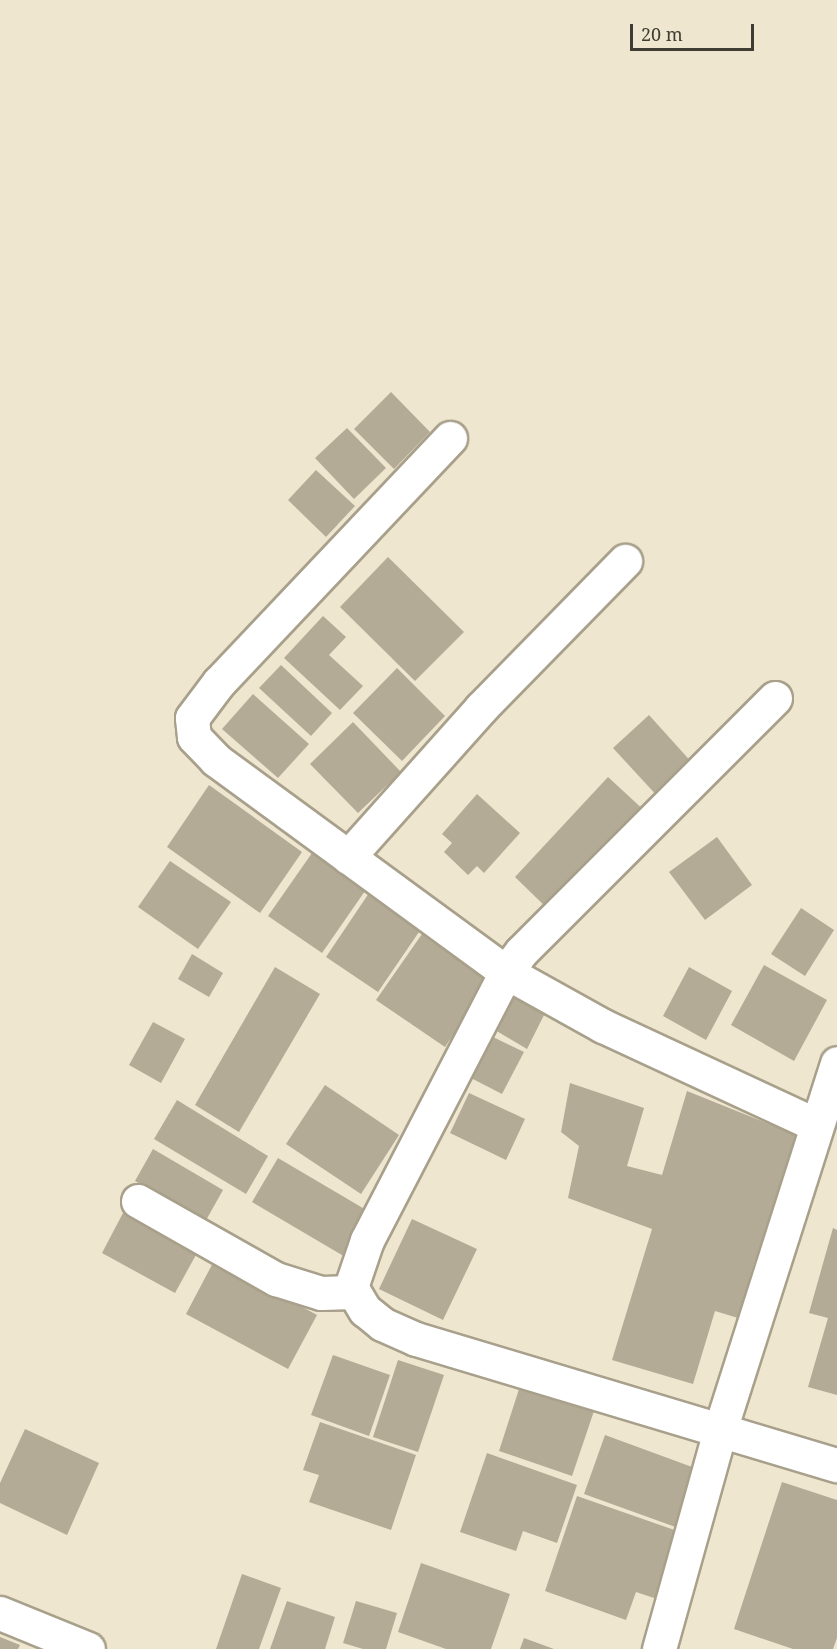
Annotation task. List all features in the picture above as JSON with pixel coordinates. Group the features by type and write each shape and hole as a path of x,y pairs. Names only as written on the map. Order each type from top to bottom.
{"street":[{"path":"450,438 219,682 192,718 191,730 201,748 506,972 603,1026 816,1125"},
{"path":"348,857 481,708 625,561"},
{"path":"775,698 506,972 367,1240 352,1277 352,1292 382,1324 416,1339 837,1466"},
{"path":"658,1649 720,1430 837,1063"},
{"path":"138,1200 276,1279 321,1293 352,1292"},
{"path":"0,1613 88,1649"}],"building":[{"path":"391,392 430,432 394,469 354,429"},
{"path":"347,428 386,468 354,499 315,458"},
{"path":"316,470 355,506 326,537 288,500"},
{"path":"388,557 464,632 415,681 340,607"},
{"path":"323,616 346,637 329,655 363,686 340,710 284,658"},
{"path":"281,665 332,713 311,736 259,688"},
{"path":"397,668 445,716 402,761 353,713"},
{"path":"253,694 309,744 278,778 222,729"},
{"path":"649,715 695,766 660,799 613,748"},
{"path":"353,722 401,772 358,813 310,764"},
{"path":"608,777 647,813 551,912 515,877"},
{"path":"209,785 302,852 260,913 167,847"},
{"path":"477,794 520,833 484,873 477,866 468,875 444,852 452,843 442,834"},
{"path":"717,837 752,885 705,920 669,872"},
{"path":"312,853 365,891 322,953 268,916"},
{"path":"170,861 231,902 198,949 138,907"},
{"path":"369,893 421,929 378,992 326,957"},
{"path":"801,908 834,930 805,976 771,954"},
{"path":"422,934 490,980 445,1047 376,1000"},
{"path":"192,954 223,973 209,997 178,979"},
{"path":"764,965 827,1000 794,1061 731,1025"},
{"path":"275,967 320,994 239,1132 195,1105"},
{"path":"689,967 732,991 706,1040 663,1016"},
{"path":"513,994 545,1013 527,1049 495,1030"},
{"path":"153,1022 185,1039 161,1083 129,1065"},
{"path":"491,1036 524,1052 502,1094 469,1077"},
{"path":"570,1083 644,1108 627,1166 662,1175 687,1091 801,1137 770,1267 755,1260 738,1318 715,1311 693,1384 612,1360 652,1229 568,1198 579,1146 561,1132"},
{"path":"325,1085 399,1135 361,1194 286,1144"},
{"path":"469,1093 525,1119 506,1160 450,1133"},
{"path":"177,1100 268,1156 246,1194 154,1139"},
{"path":"153,1149 223,1190 205,1222 135,1181"},
{"path":"278,1158 373,1214 347,1258 252,1202"},
{"path":"123,1213 197,1253 175,1293 102,1253"},
{"path":"412,1219 477,1249 443,1320 379,1289"},
{"path":"833,1228 837,1230 837,1395 808,1387 828,1318 809,1313"},
{"path":"215,1259 317,1315 288,1369 186,1314"},
{"path":"333,1355 390,1375 369,1436 311,1415"},
{"path":"398,1360 444,1375 418,1452 373,1437"},
{"path":"521,1383 595,1408 572,1476 499,1451"},
{"path":"320,1422 416,1455 391,1530 309,1502 319,1475 303,1470"},
{"path":"25,1429 99,1463 67,1535 0,1503 0,1483"},
{"path":"605,1435 703,1471 681,1529 584,1494"},
{"path":"487,1453 577,1485 557,1543 523,1531 516,1551 460,1532"},
{"path":"782,1482 837,1500 837,1638 833,1649 793,1649 734,1629"},
{"path":"577,1496 683,1533 660,1600 636,1592 626,1620 545,1591"},
{"path":"421,1563 510,1594 491,1649 446,1649 398,1632"},
{"path":"242,1574 281,1588 259,1649 216,1649"},
{"path":"287,1601 335,1617 325,1649 270,1649"},
{"path":"356,1601 397,1613 386,1649 363,1649 343,1643"},
{"path":"0,1637 20,1645 18,1649 0,1649"},
{"path":"524,1638 554,1649 520,1649"}]}
